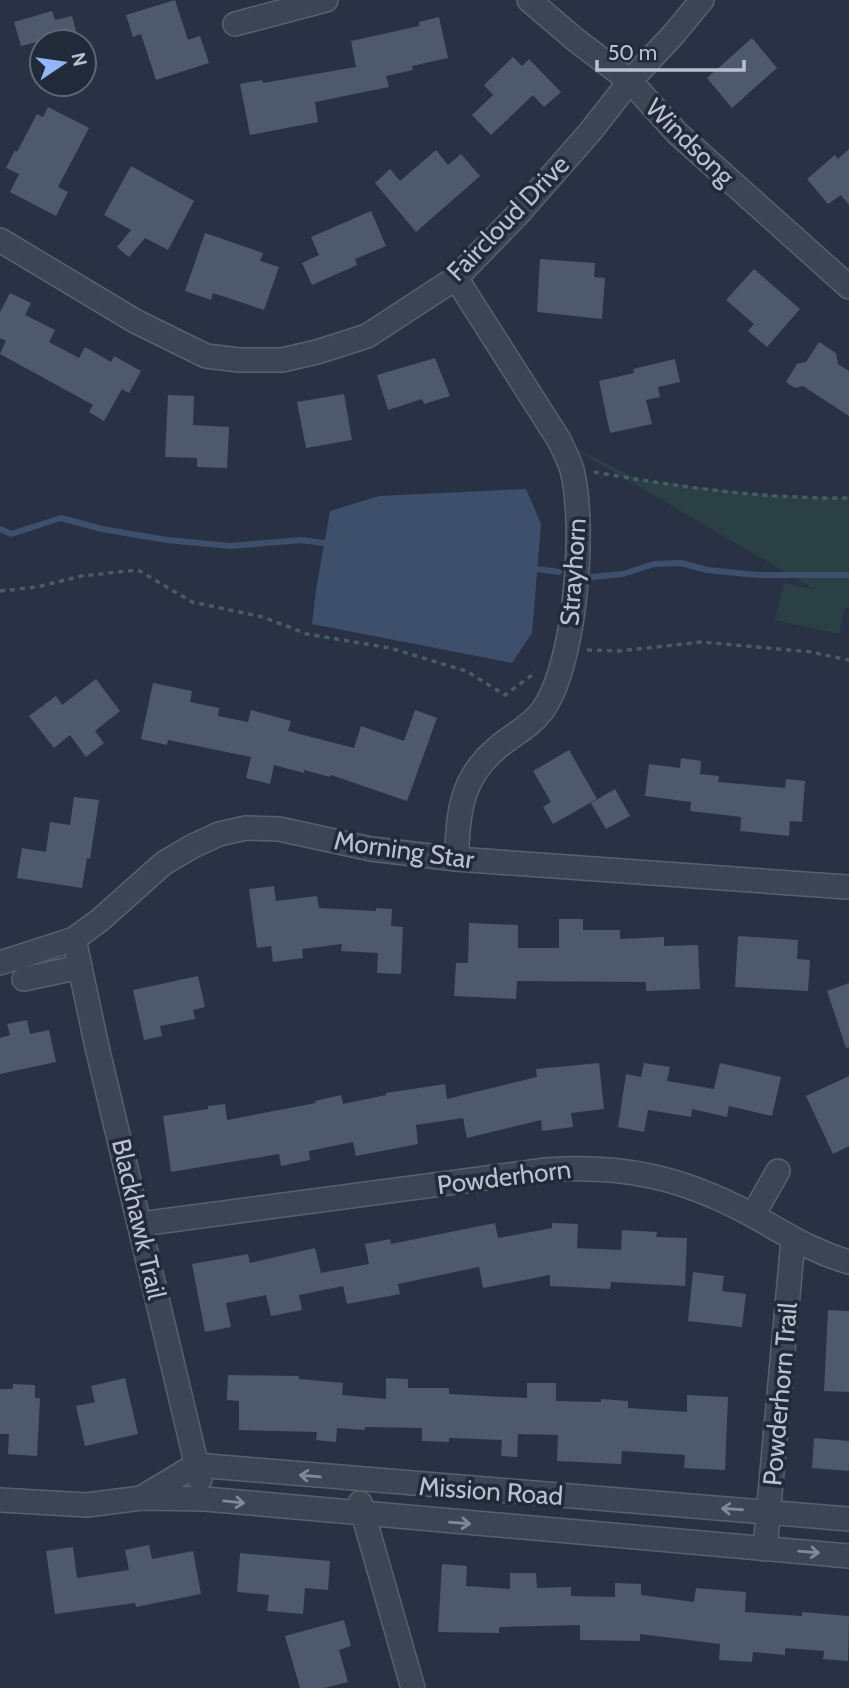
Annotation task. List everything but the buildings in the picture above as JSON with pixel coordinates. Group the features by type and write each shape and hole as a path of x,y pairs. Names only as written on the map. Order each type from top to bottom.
{"street":[{"path":"235,24 326,0"},
{"name":"Windsong","path":"529,0 629,81 677,133 849,287"},
{"name":"Faircloud Drive","path":"0,240 135,321 206,356 239,360 282,360 367,336 456,278 518,214 590,132 629,81 702,0"},
{"name":"Strayhorn","path":"456,278 559,440 571,468 578,510 574,606 568,649 559,680 543,710 531,724 485,759 467,786 460,809 456,859"},
{"name":"Morning Star","path":"0,963 74,939 100,920 164,863 193,846 246,828 279,829 371,849 456,859 847,887"},
{"name":"Blackhawk Trail","path":"74,939 97,1047 205,1499"},
{"path":"24,979 80,967"},
{"name":"Powderhorn","path":"141,1224 545,1170 600,1168 654,1175 704,1191 823,1255 849,1262"},
{"path":"753,1215 778,1171"},
{"name":"Powderhorn Trail","path":"765,1549 793,1240"},
{"name":"Mission Road","path":"141,1498 196,1465 849,1519"},
{"path":"357,1480 362,1514 413,1688"},
{"name":"Mission Road","path":"0,1500 87,1505 141,1498 205,1499 849,1556"}],"path":[{"path":"571,468 695,489 849,498"},
{"path":"0,591 37,587 81,576 138,570 192,602 263,617 307,634 390,648 466,671 505,695 538,671"},
{"path":"568,649 619,651 702,642 811,652 849,660"}],"green space":[{"path":"559,440 639,480 777,496 849,498 849,609 845,607 839,634 775,620 784,583 816,590"}],"water":[{"path":"526,489 541,524 532,633 512,663 312,624 330,511 379,496"}],"waterway":[{"path":"0,529 11,534 61,518 102,529 167,540 230,546 301,540 331,544"},
{"path":"592,577 623,574 654,564 681,563 707,570 757,575 849,575"},
{"path":"529,568 559,572"}]}
